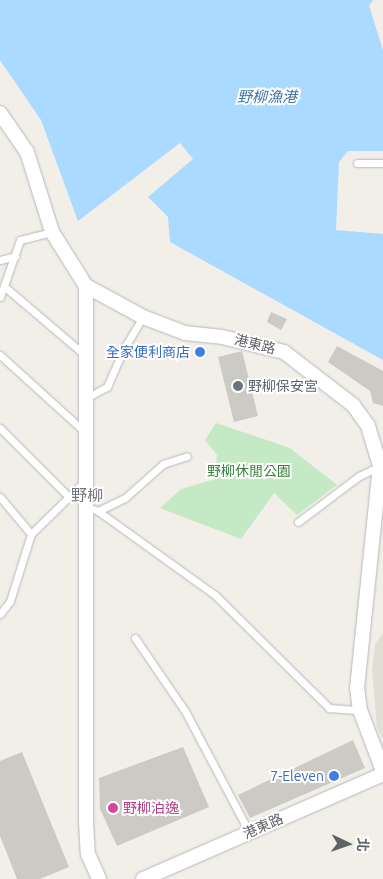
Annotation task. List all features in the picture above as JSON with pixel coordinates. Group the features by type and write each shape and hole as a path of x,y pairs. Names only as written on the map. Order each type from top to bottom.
{"street":[{"name":"港東路","path":"0,113 27,152 52,232 86,286 143,318 185,333 222,337 284,352 353,405 368,426 380,466 380,522 357,687 360,710 383,772 143,879"},
{"path":"86,286 84,481 91,509 86,821 88,854 99,879"}],"lane":[{"path":"357,163 383,163"},
{"path":"0,297 5,288 20,240 52,232"},
{"path":"0,260 16,256"},
{"path":"5,288 85,355"},
{"path":"85,398 107,387 122,350 143,318"},
{"path":"0,355 85,432"},
{"path":"0,428 68,496"},
{"path":"91,509 125,498 163,464 187,456"},
{"path":"298,522 358,476 380,466"},
{"path":"0,614 10,600 31,534 84,481"},
{"path":"0,497 31,534"},
{"path":"91,509 215,595 329,708 360,710"},
{"path":"135,638 184,711 249,832"}],"shaded area":[{"path":"383,633 383,738 377,728 372,670 375,644"}],"green space":[{"name":"野柳休閒公園","path":"216,423 290,448 337,485 297,515 274,493 241,539 160,508 181,489 215,479 217,455 205,440"}],"water":[{"name":"野柳漁港","path":"0,0 373,0 369,6 383,50 383,151 348,151 339,162 336,230 383,234 383,360 170,242 168,217 148,197 193,159 180,143 78,221 41,120 0,60"}],"building":[{"path":"271,312 287,319 281,330 267,322"},
{"path":"337,346 383,371 383,406 373,403 370,391 328,362"},
{"name":"野柳保安宮","path":"242,351 258,416 234,422 218,357"},
{"path":"353,740 365,768 250,818 238,795"},
{"path":"183,747 209,807 117,846 100,809 99,778"},
{"path":"22,752 69,867 40,879 17,879 0,836 0,761"}],"place":[{"name":"全家便利商店","path":"200,352"},
{"name":"野柳保安宮","path":"238,386"},
{"name":"7-Eleven","path":"334,776"},
{"name":"野柳泊逸","path":"113,808"}],"district":[{"name":"野柳","path":"87,495"}]}
